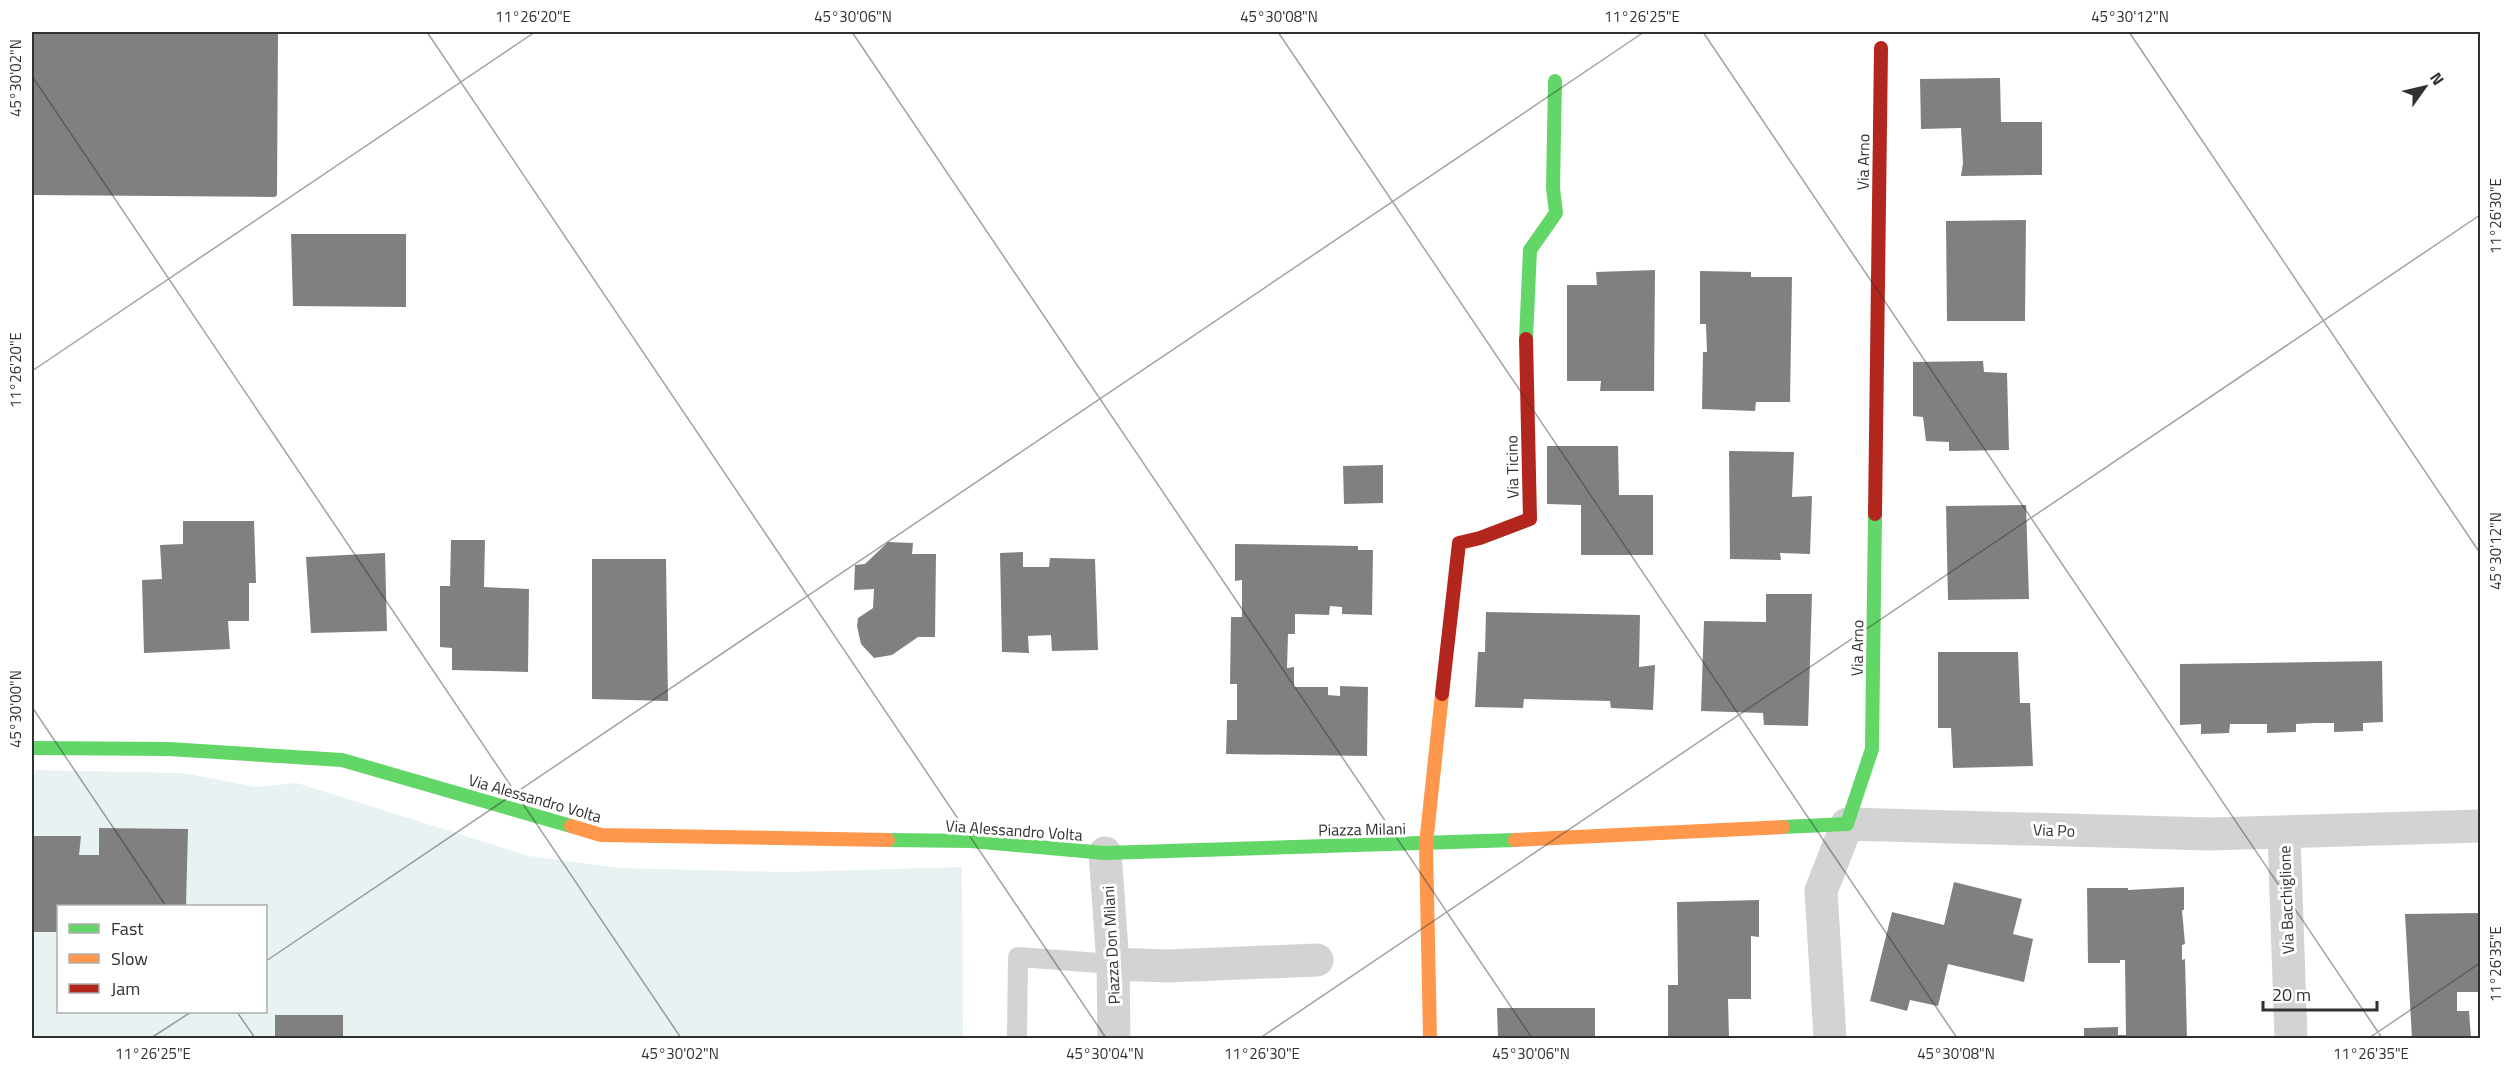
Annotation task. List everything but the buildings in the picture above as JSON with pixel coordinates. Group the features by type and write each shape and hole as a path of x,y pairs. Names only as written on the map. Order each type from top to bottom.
{"street":[{"name":"Via Arno","path":"1846,824 1872,749 1881,48"},
{"name":"Via Ticino","path":"1426,844 1459,543 1480,538 1530,519 1526,342 1530,250 1556,213 1553,188 1555,81"},
{"name":"Via Alessandro Volta","path":"32,748 168,749 342,760 601,835 971,842 1105,852"},
{"name":"Via Po","path":"1846,824 2210,834 2284,834 2481,826"},
{"path":"1426,844 1846,824 1821,891 1830,1038"},
{"name":"Via Bacchiglione","path":"2284,834 2291,1038"},
{"name":"Piazza Milani","path":"1105,852 1426,844 1430,1038"},
{"name":"Piazza Don Milani","path":"1105,852 1113,964 1114,1038"},
{"path":"1113,964 1168,966 1317,960"}],"lane":[{"path":"1017,1038 1018,957 1113,964"}],"shaded area":[{"path":"32,770 183,773 256,787 297,783 529,856 620,868 785,872 962,867 963,1038 32,1038"}],"traffic: fast":[{"path":"1526,339 1530,250 1556,213 1553,188 1555,81"},
{"path":"1783,827 1847,824 1872,749 1875,514"},
{"path":"32,748 169,749 342,760 571,826"},
{"path":"888,840 971,841 1105,853 1515,840"}],"traffic: slow":[{"path":"1430,1038 1426,844 1442,694"},
{"path":"571,826 601,835 888,840"},
{"path":"1515,840 1783,827"}],"traffic: jam":[{"path":"1875,514 1881,48"},
{"path":"1442,694 1459,543 1480,538 1530,519 1526,339"}]}
